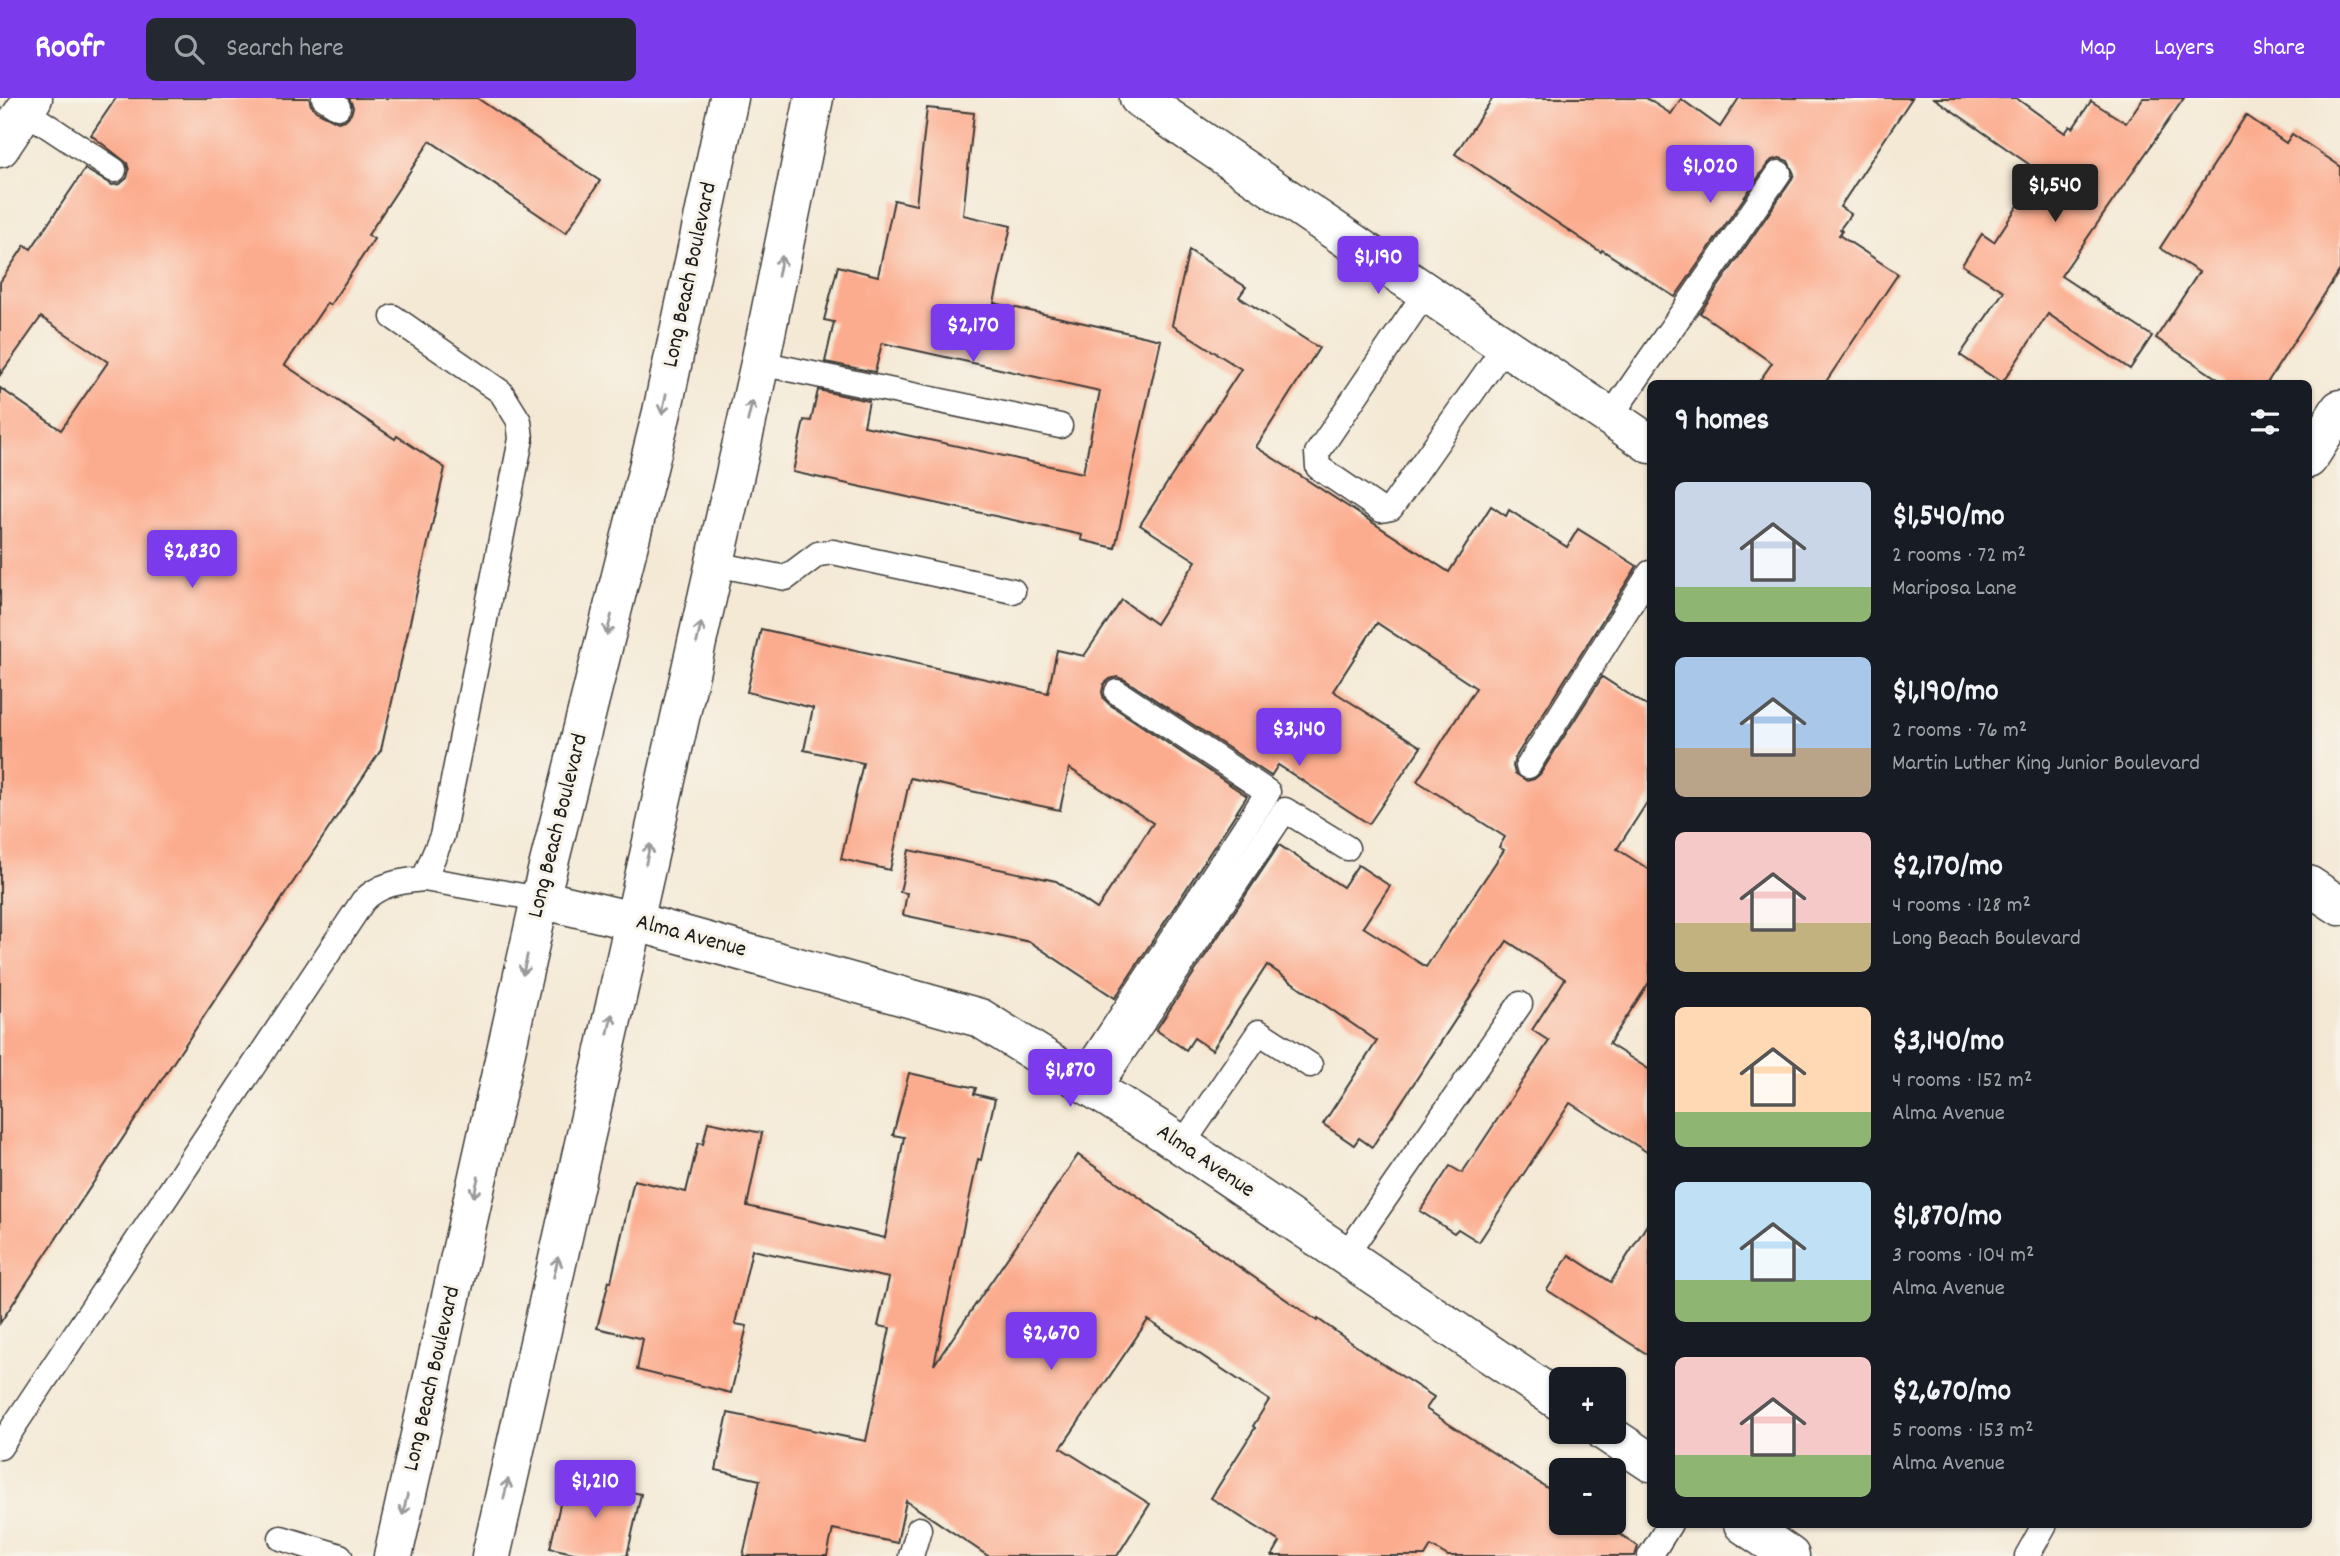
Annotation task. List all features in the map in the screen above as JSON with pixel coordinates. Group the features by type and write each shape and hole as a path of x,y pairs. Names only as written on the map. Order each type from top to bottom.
{"main road":[{"name":"Long Beach Boulevard","path":"393,1556 540,899 662,412 729,98"},
{"path":"491,1556 760,363 814,98"},
{"path":"1139,98 1647,442"},
{"path":"0,148 29,104"},
{"path":"2312,453 2340,409"},
{"path":"2312,888 2340,906"},
{"name":"Alma Avenue","path":"540,899 633,921 980,1018 1182,1145 1549,1394"},
{"path":"1623,1444 1647,1460"},
{"path":"1749,1528 1790,1556"}],"lane":[{"path":"29,104 114,170"},
{"path":"1610,417 1779,173"},
{"path":"1426,292 1317,453 1318,467 1381,510 1391,508 1506,346"},
{"path":"393,317 501,392 519,421 521,439 442,836 424,879"},
{"path":"760,363 1060,426"},
{"path":"715,564 786,578 818,554 833,552 1013,591"},
{"path":"1528,766 1647,578"},
{"path":"1088,1085 1268,792 1118,692"},
{"path":"1088,1085 1285,810 1347,848"},
{"path":"0,1447 363,901 384,886 403,880 424,879 540,899"},
{"path":"1345,1256 1520,1004"},
{"path":"1182,1145 1259,1032 1310,1066"},
{"path":"1650,1556 1668,1528"},
{"path":"2027,1556 2043,1528"},
{"path":"911,1556 919,1529"},
{"path":"281,1538 340,1556"}],"building":[{"path":"116,98 309,98 316,111 338,122 351,114 353,107 349,98 477,98 600,181 566,233 430,141 368,235 374,239 330,305 327,303 285,365 395,439 397,436 445,468 381,750 0,1323 0,388 61,430 108,362 41,317 0,375 0,282 25,245 31,249 85,169 112,185 120,184 127,178 127,163 91,135"},
{"path":"1493,98 1646,98 1671,114 1681,99 1720,127 1739,98 1912,98 1840,207 1851,214 1840,229 1842,231 1839,235 1898,274 1827,380 1760,380 1772,363 1700,313 1791,181 1794,174 1788,161 1780,158 1767,165 1675,297 1602,250 1601,252 1455,154"},
{"path":"1934,98 2016,98 2065,133 2070,126 2073,128 2091,101 2126,123 2143,98 2184,98 2061,276 2152,336 2130,369 2048,314 2004,380 1998,380 1960,355 2004,291 1962,265 1982,234 1994,242 2040,172"},
{"path":"927,108 974,113 963,215 1011,226 994,303 1161,340 1115,548 1081,540 1082,535 793,472 804,420 811,421 818,390 869,401 864,426 1083,473 1100,391 882,343 875,372 825,362 834,322 824,320 838,266 878,276 894,200 916,205"},
{"path":"2246,115 2286,143 2292,134 2340,166 2340,270 2269,380 2219,380 2156,338 2199,272 2160,248"},
{"path":"1189,250 1246,287 1239,297 1319,348 1256,447 1449,572 1491,506 1506,516 1509,510 1567,547 1578,529 1637,566 1515,758 1513,766 1515,773 1527,781 1540,774 1602,677 1647,706 1647,803 1617,849 1647,868 1647,986 1609,1044 1647,1068 1647,1152 1570,1103 1479,1242 1458,1229 1454,1233 1420,1211 1450,1166 1462,1173 1549,1041 1532,1030 1565,979 1507,941 1372,1147 1359,1138 1354,1145 1323,1124 1377,1041 1267,965 1212,1050 1194,1038 1186,1050 1156,1030 1279,845 1343,887 1358,865 1390,886 1363,927 1426,967 1504,850 1499,847 1505,837 1417,781 1476,688 1377,623 1333,691 1421,747 1369,824 1278,765 1271,776 1125,680 1117,677 1104,684 1102,692 1109,704 1247,796 1115,998 1030,942 903,915 907,893 900,892 909,850 1056,881 1097,909 1153,823 1069,768 1060,810 910,778 890,870 841,859 863,763 804,750 813,708 747,692 761,629 1048,693 1057,650 1084,656 1122,600 1156,624 1196,561 1140,525 1241,369 1172,325"},
{"path":"909,1073 976,1088 974,1094 995,1099 981,1160 978,1159 934,1365 1078,1155 1317,1321 1318,1319 1434,1397 1426,1409 1549,1489 1549,1535 1621,1535 1638,1546 1635,1556 1448,1556 1431,1546 1425,1556 1272,1556 1280,1542 1211,1498 1255,1428 1253,1426 1269,1400 1148,1320 1061,1448 1150,1504 1117,1556 988,1556 906,1501 897,1543 833,1529 827,1556 743,1556 760,1480 716,1470 728,1413 866,1441 890,1328 878,1326 889,1278 752,1250 735,1324 747,1326 731,1393 637,1370 643,1339 597,1328 609,1281 611,1282 634,1180 686,1192 698,1143 703,1144 708,1122 762,1133 747,1206 885,1238 904,1137 893,1135"},
{"path":"1647,1225 1647,1354 1547,1290 1569,1255 1611,1282"},
{"path":"566,1478 641,1494 627,1556 588,1556 550,1548"}]}
